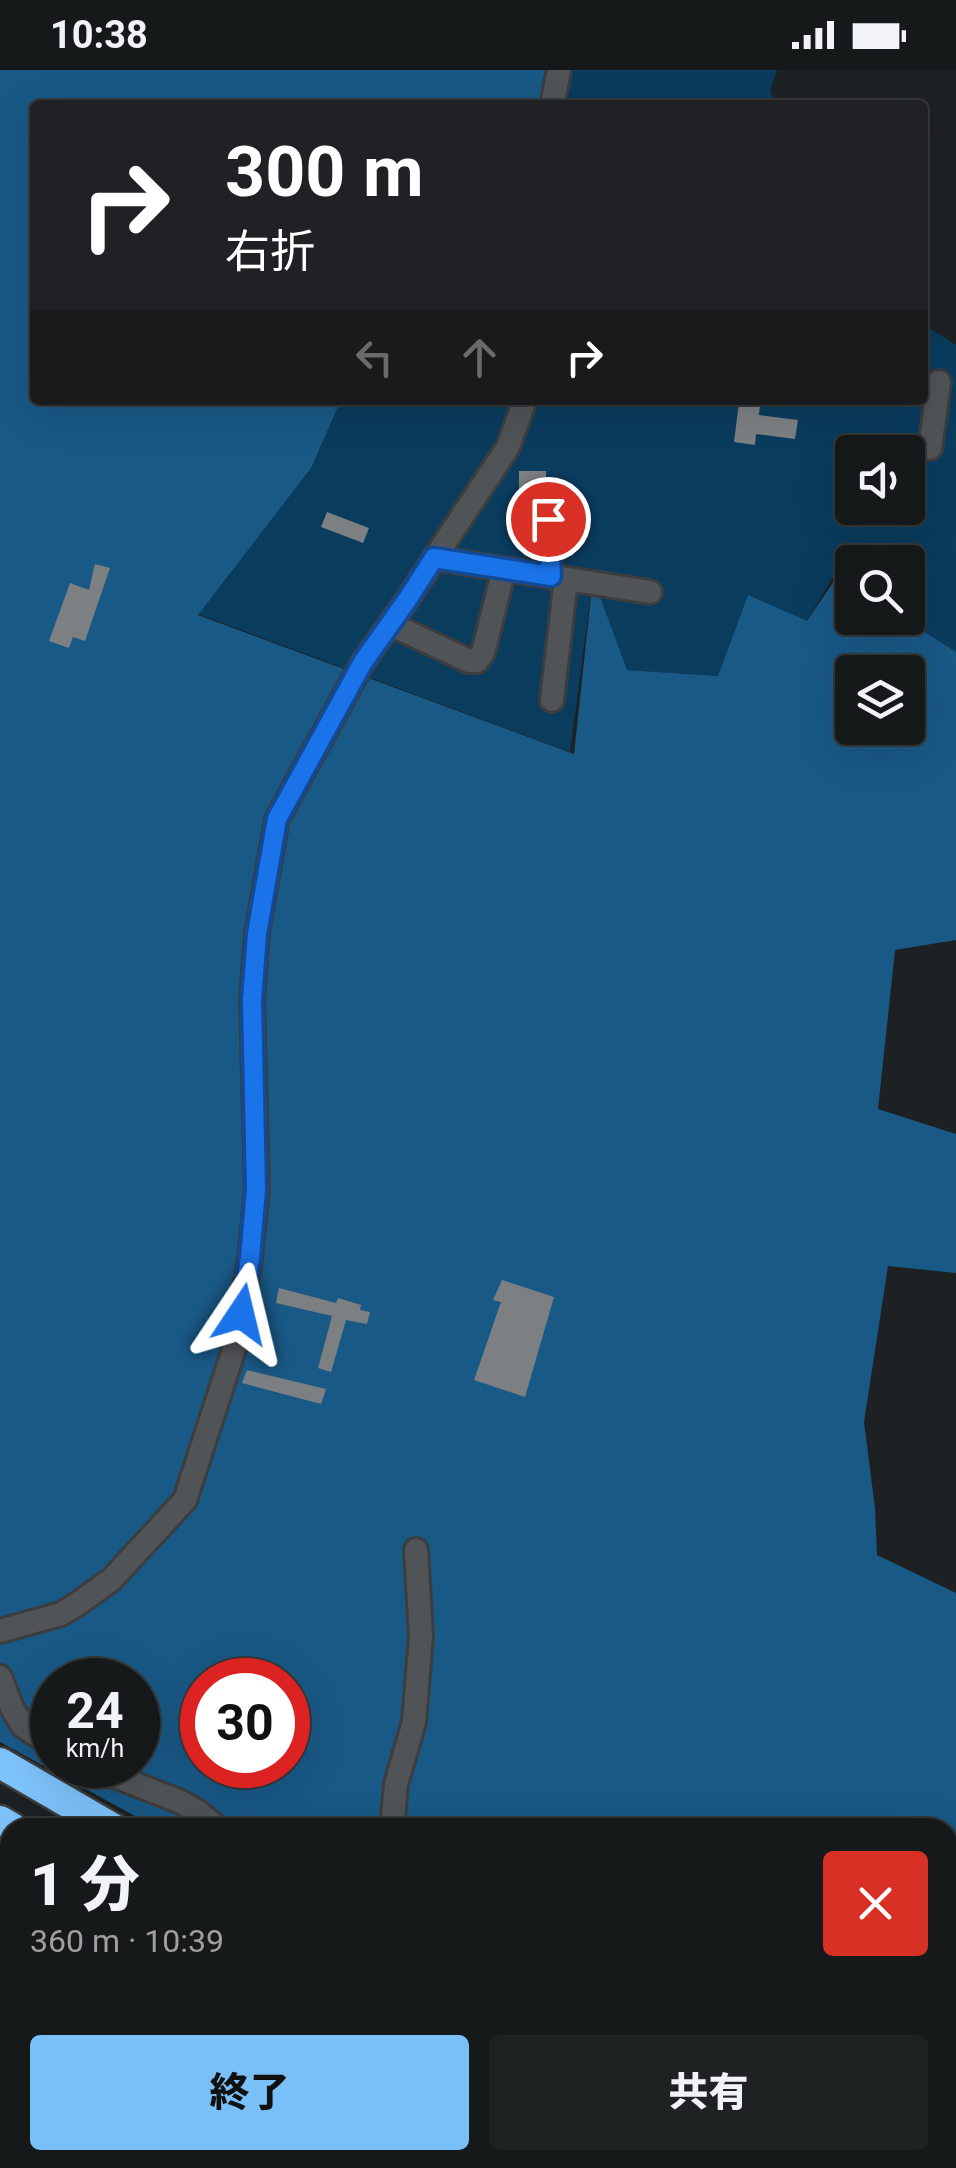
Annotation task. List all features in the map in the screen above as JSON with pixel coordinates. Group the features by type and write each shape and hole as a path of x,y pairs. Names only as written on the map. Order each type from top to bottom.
{"highway":[{"path":"0,1763 95,1818"}],"street":[{"path":"553,100 559,70"},
{"path":"930,448 939,382"},
{"path":"0,1631 61,1614 112,1580 186,1500 236,1343 250,1258 256,1190 252,1000 257,934 277,819 363,662 508,447 522,405"},
{"path":"548,519 559,578 552,700"},
{"path":"434,558 650,592"},
{"path":"390,624 469,661 477,661 483,653 504,569"},
{"path":"393,1818 396,1784 414,1722 421,1636 416,1550"},
{"path":"0,1677 12,1708 30,1730"},
{"path":"145,1788 181,1802 205,1818"}],"shaded area":[{"path":"0,70 556,70 553,100 30,100 30,405 339,405 311,468 198,615 574,754 593,578 627,670 718,676 748,595 807,621 835,579 835,635 925,632 956,652 956,940 895,950 878,1109 956,1134 956,1273 888,1266 864,1422 877,1555 956,1593 956,1818 139,1818 84,1788 160,1788 160,1658 30,1658 30,1758 0,1742"},
{"path":"555,70 777,70 770,91 774,100 550,100"},
{"path":"928,327 956,345 956,652 925,632 925,545 835,545 835,573 807,621 718,676 626,670 592,586 570,752 198,614 313,462 339,405 928,405"}],"building":[{"path":"739,405 760,405 759,415 798,420 795,439 756,434 755,445 734,442"},
{"path":"519,471 546,471 546,494 519,494"},
{"path":"548,489 567,490 569,513 561,513 556,506 547,504"},
{"path":"327,512 369,528 363,543 321,527"},
{"path":"95,564 110,568 85,641 73,637 69,648 49,641 70,583 89,590"},
{"path":"502,1280 554,1297 525,1397 474,1380 501,1302 493,1300"},
{"path":"279,1288 336,1303 338,1298 370,1312 367,1324 346,1320 331,1372 318,1368 332,1316 276,1303"},
{"path":"247,1370 326,1389 321,1404 242,1383"}],"route":[{"path":"241,1314 256,1190 252,1000 257,934 277,819 363,662 434,558 551,576 548,519"}]}
